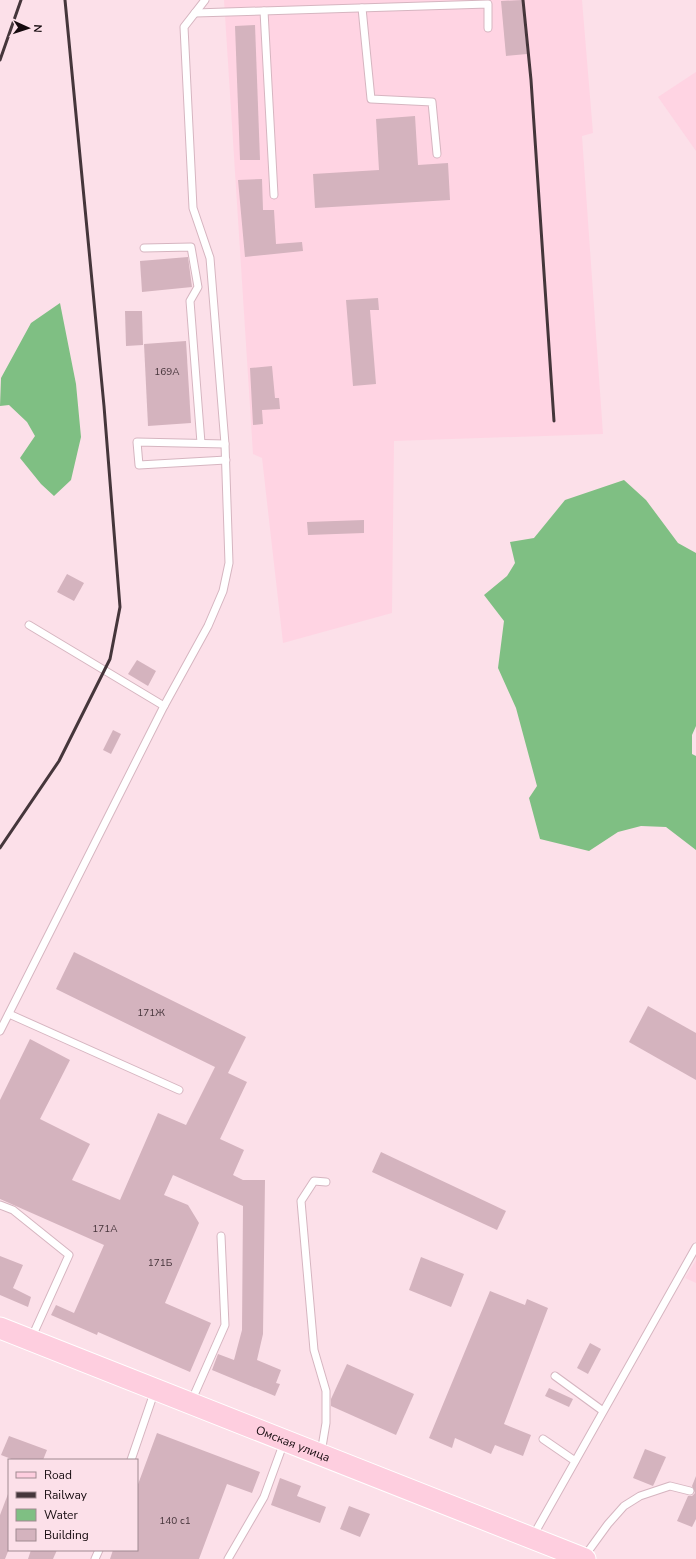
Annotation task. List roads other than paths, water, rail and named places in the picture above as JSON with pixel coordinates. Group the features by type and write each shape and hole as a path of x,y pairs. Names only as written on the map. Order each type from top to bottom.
{"main road":[{"name":"Омская улица","path":"0,1328 532,1538 553,1550 584,1559"}],"lane":[{"path":"0,1032 164,706 208,626 223,591 229,563 226,460 210,258 193,208 184,27 205,0"},
{"path":"195,13 488,4 488,28"},
{"path":"362,8 371,98 432,102 437,154"},
{"path":"264,11 274,195"},
{"path":"144,248 192,247 198,288 190,302 201,443"},
{"path":"225,444 137,442 139,464 226,460"},
{"path":"29,625 164,706"},
{"path":"8,1014 179,1090"},
{"path":"320,1455 326,1423 326,1391 314,1350 301,1200 314,1181 326,1182"},
{"path":"0,1205 13,1210 69,1255 30,1340"},
{"path":"190,1404 225,1325 221,1236"},
{"path":"532,1538 696,1248"},
{"path":"555,1376 603,1411"},
{"path":"131,1459 155,1390"},
{"path":"543,1439 575,1461"},
{"path":"228,1559 264,1497 284,1441"},
{"path":"584,1559 608,1524 624,1506 670,1486 690,1491"}],"water":[{"path":"60,303 76,384 81,437 71,480 54,496 41,484 20,458 35,436 27,422 9,405 0,406 1,378 31,323"},
{"path":"624,480 646,500 678,543 696,553 696,726 692,735 692,754 696,756 696,850 666,827 641,826 618,832 589,851 540,839 529,798 537,786 516,708 498,668 504,621 484,595 507,576 515,563 510,542 534,538 565,500"}],"railway":[{"path":"0,60 21,0"},
{"path":"0,848 59,761 110,659 120,607 104,406 65,0"},
{"path":"523,0 531,80 554,421"}]}
